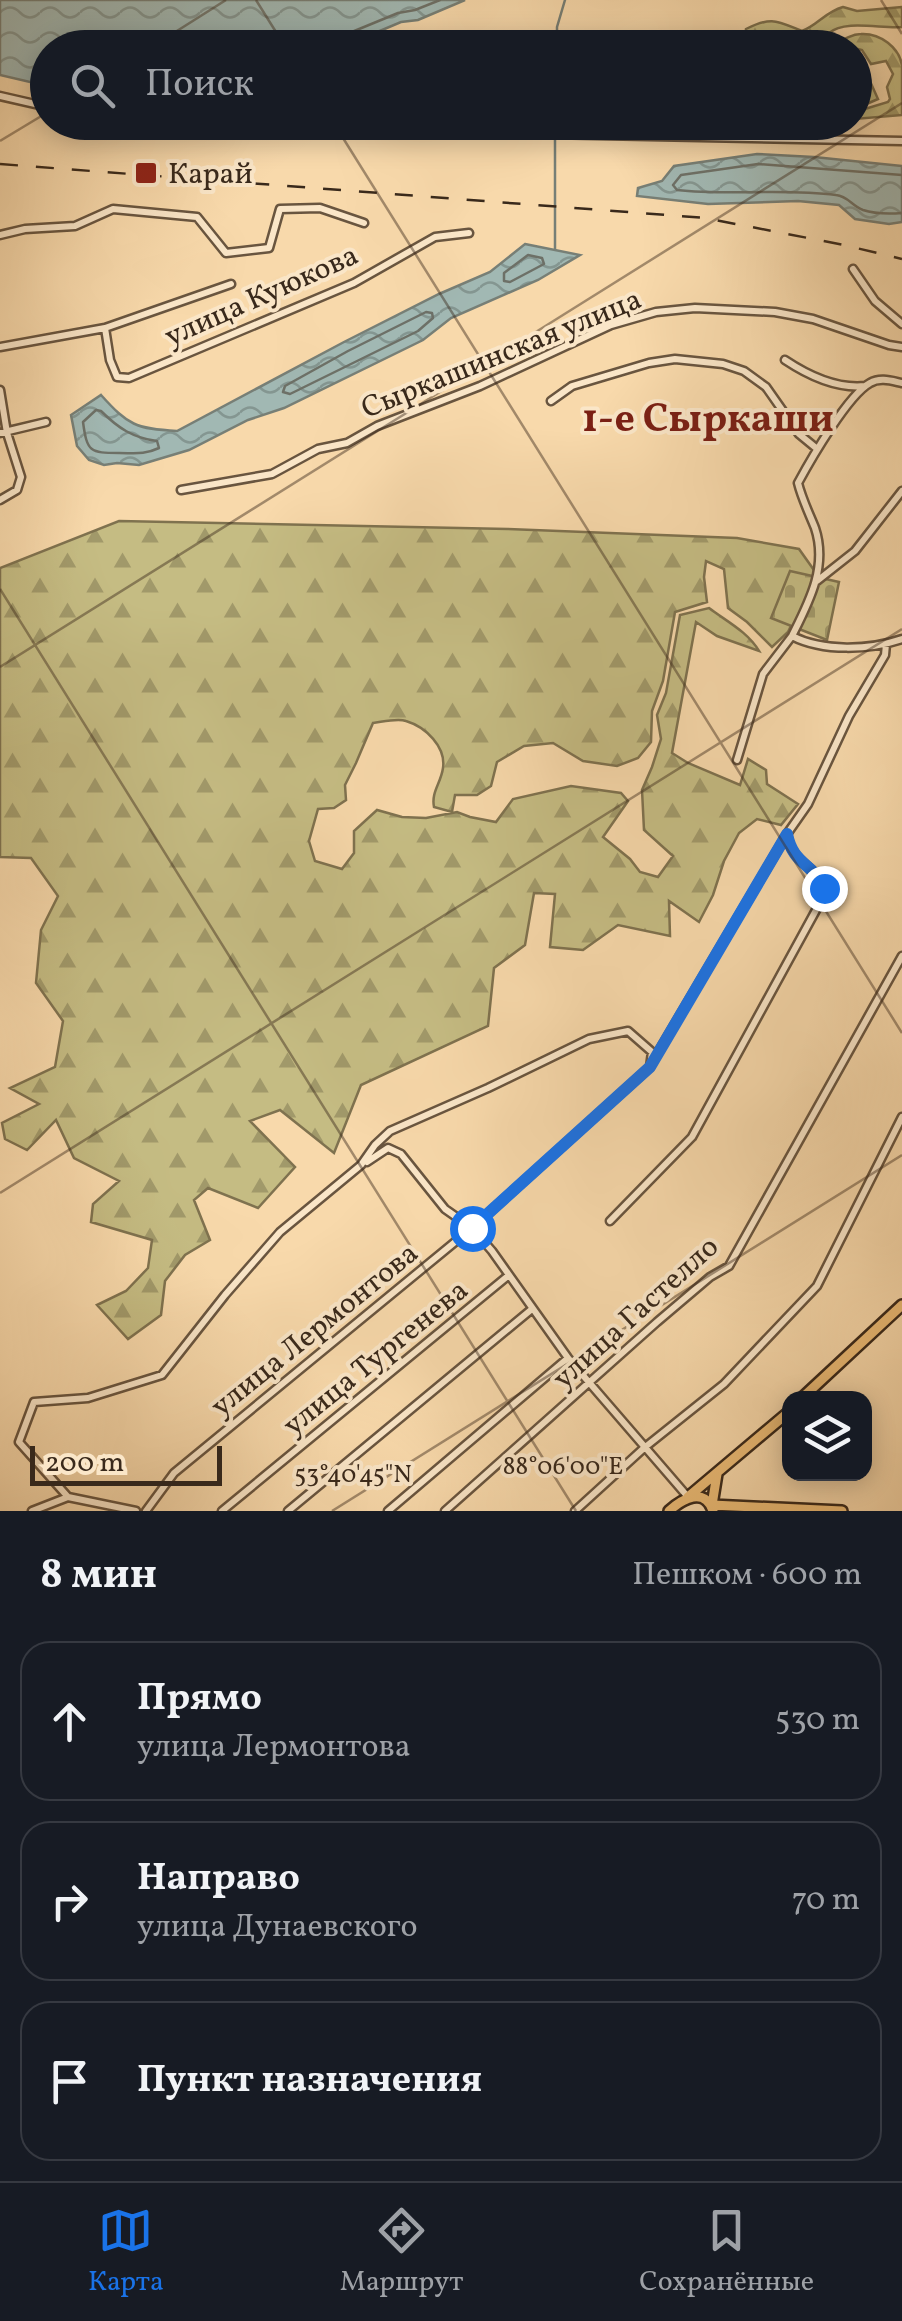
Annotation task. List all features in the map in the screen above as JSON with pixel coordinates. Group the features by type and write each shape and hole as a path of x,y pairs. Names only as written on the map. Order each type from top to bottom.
{"main road":[{"path":"810,1391 902,1306"},
{"path":"669,1511 782,1417"},
{"path":"712,1508 717,1474"},
{"path":"688,1498 706,1499 712,1508"},
{"path":"712,1508 842,1511"}],"street":[{"path":"0,96 30,103"},
{"path":"853,140 902,141"},
{"path":"0,235 75,226 114,209 198,216 226,253 269,248 280,209 320,208 364,223"},
{"name":"улица Куюкова","path":"105,328 117,378 130,378 354,283 434,237 469,233"},
{"path":"853,269 875,302 902,324"},
{"path":"0,347 105,328 231,284"},
{"name":"Сыркашинская улица","path":"181,490 272,474 318,449 347,443 377,426 480,386 611,325 656,312 694,308 775,312 813,319 902,347"},
{"path":"550,401 572,386 648,363 675,359 723,364 766,387 800,434 816,448"},
{"path":"786,360 804,373 850,388 880,380 902,383"},
{"path":"738,760 763,674 792,636 820,564 819,544 798,482 816,448 866,386"},
{"path":"0,390 4,433 21,477 17,490 0,500"},
{"path":"4,433 46,422"},
{"path":"816,582 855,551 902,491"},
{"path":"792,636 828,646 886,644 902,639"},
{"name":"улица Лермонтова","path":"146,1511 174,1473 472,1228 650,1067 808,804 849,716 885,655 886,644"},
{"path":"610,1222 692,1137 821,901 824,888 818,875 798,859 787,834"},
{"name":"улица Гастелло","path":"445,1511 670,1310 729,1266 902,956"},
{"path":"361,1165 390,1130 589,1039 628,1032 652,1052 650,1067"},
{"path":"575,1511 644,1448 724,1384 817,1286 902,1117"},
{"path":"68,1497 18,1442 34,1402 88,1398 162,1375 280,1232 361,1165 388,1148 401,1154 445,1209 472,1228 568,1358 688,1498"},
{"name":"улица Тургенева","path":"222,1511 510,1276"},
{"path":"288,1511 532,1308"},
{"path":"388,1511 568,1358"},
{"path":"32,1511 68,1497 136,1511"}],"green space":[{"path":"843,7 857,11 902,7 902,27 804,30"},
{"path":"762,22 799,30 746,30"},
{"path":"872,35 893,47 900,59 902,115 872,118 872,107 890,99 887,87 893,74 886,61 872,64"},
{"path":"119,521 737,538 799,549 816,573 788,632 772,647 728,608 724,569 706,561 707,602 675,612 663,681 652,711 651,742 638,758 617,766 583,761 553,743 524,746 497,762 491,786 477,795 455,795 452,812 434,807 443,760 433,739 406,721 373,723 345,785 346,800 334,808 318,809 309,841 315,861 342,869 354,853 354,831 377,810 426,818 457,812 496,822 513,799 571,786 621,793 628,801 603,837 640,872 658,877 673,856 644,830 642,790 661,739 657,715 666,693 680,615 709,608 743,632 759,651 717,636 696,622 672,753 740,785 748,759 766,770 767,784 798,804 781,825 757,819 739,833 699,922 669,901 670,936 618,925 583,950 550,947 555,894 534,893 525,945 494,968 488,1026 361,1085 334,1153 280,1110 250,1121 295,1167 258,1208 208,1188 194,1200 210,1240 185,1255 165,1281 161,1315 128,1339 97,1305 126,1291 148,1268 152,1240 91,1222 93,1204 119,1181 74,1158 56,1120 27,1150 5,1139 2,1123 39,1104 10,1088 55,1067 63,1021 36,983 41,930 58,896 31,858 0,857 0,568"},
{"path":"790,571 839,582 827,640 771,618"}],"water":[{"path":"0,0 465,0 382,30 30,30 30,82 0,75"},
{"path":"757,154 902,166 902,222 855,219 839,205 798,201 708,204 637,196 638,188 662,181 674,166"},
{"path":"525,244 580,255 538,280 451,318 423,340 189,450 139,465 104,465 89,460 77,446 71,415 101,395 134,424 177,431 344,342 490,272"}],"waterway":[{"path":"557,30 565,0"},
{"path":"555,140 555,249"}],"railway":[{"path":"0,164 705,218 902,259"}],"place":[{"name":"Карай","path":"146,173"}],"district":[{"name":"1-е Сыркаши","path":"708,417"}],"route":[{"path":"472,1228 650,1067 787,834 790,848 818,875 824,888"}]}
